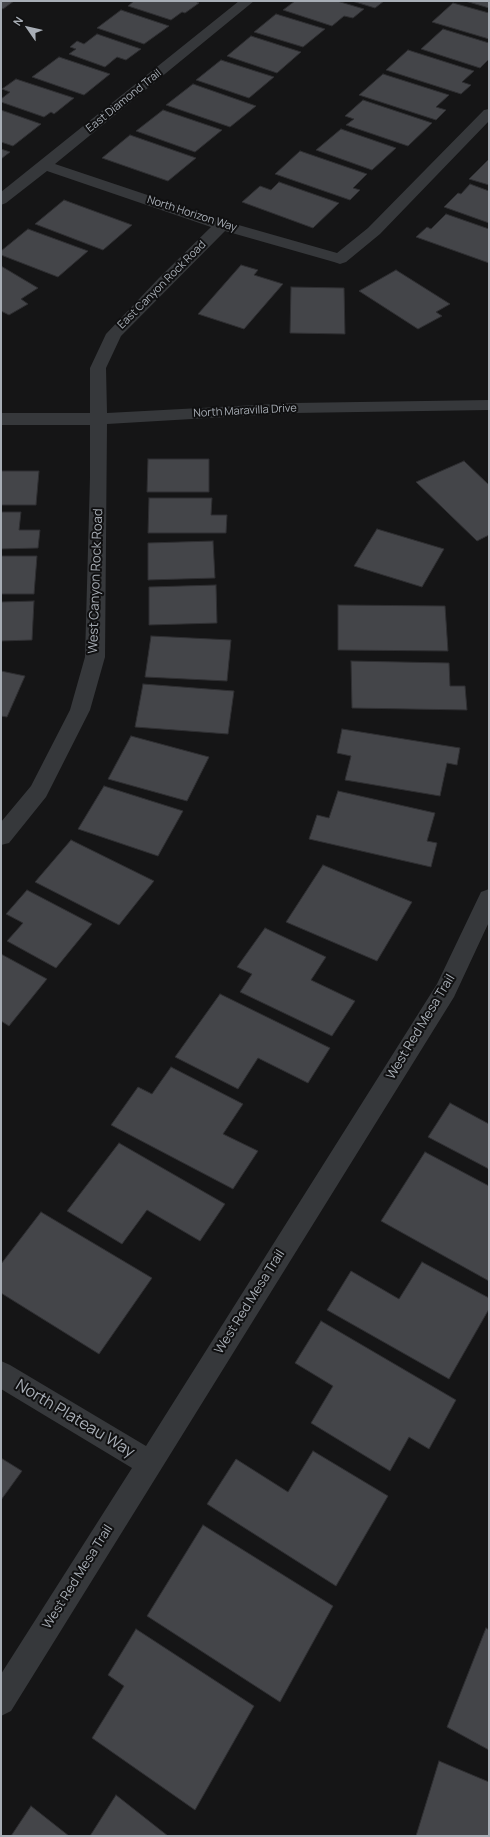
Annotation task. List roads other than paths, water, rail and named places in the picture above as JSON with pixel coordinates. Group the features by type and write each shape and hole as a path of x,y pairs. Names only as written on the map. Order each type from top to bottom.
{"street":[{"name":"East Diamond Trail","path":"1,200 247,1"},
{"name":"North Horizon Way","path":"45,165 222,225 340,259 374,231 489,113"},
{"name":"East Canyon Rock Road","path":"100,419 98,368 114,334 222,225"},
{"name":"North Maravilla Drive","path":"1,418 100,419 294,408 489,405"},
{"name":"West Canyon Rock Road","path":"1,837 39,791 80,710 94,657 100,419"},
{"name":"West Red Mesa Trail","path":"1,1700 446,990 489,898"},
{"name":"North Plateau Way","path":"1,1374 149,1463"}]}
